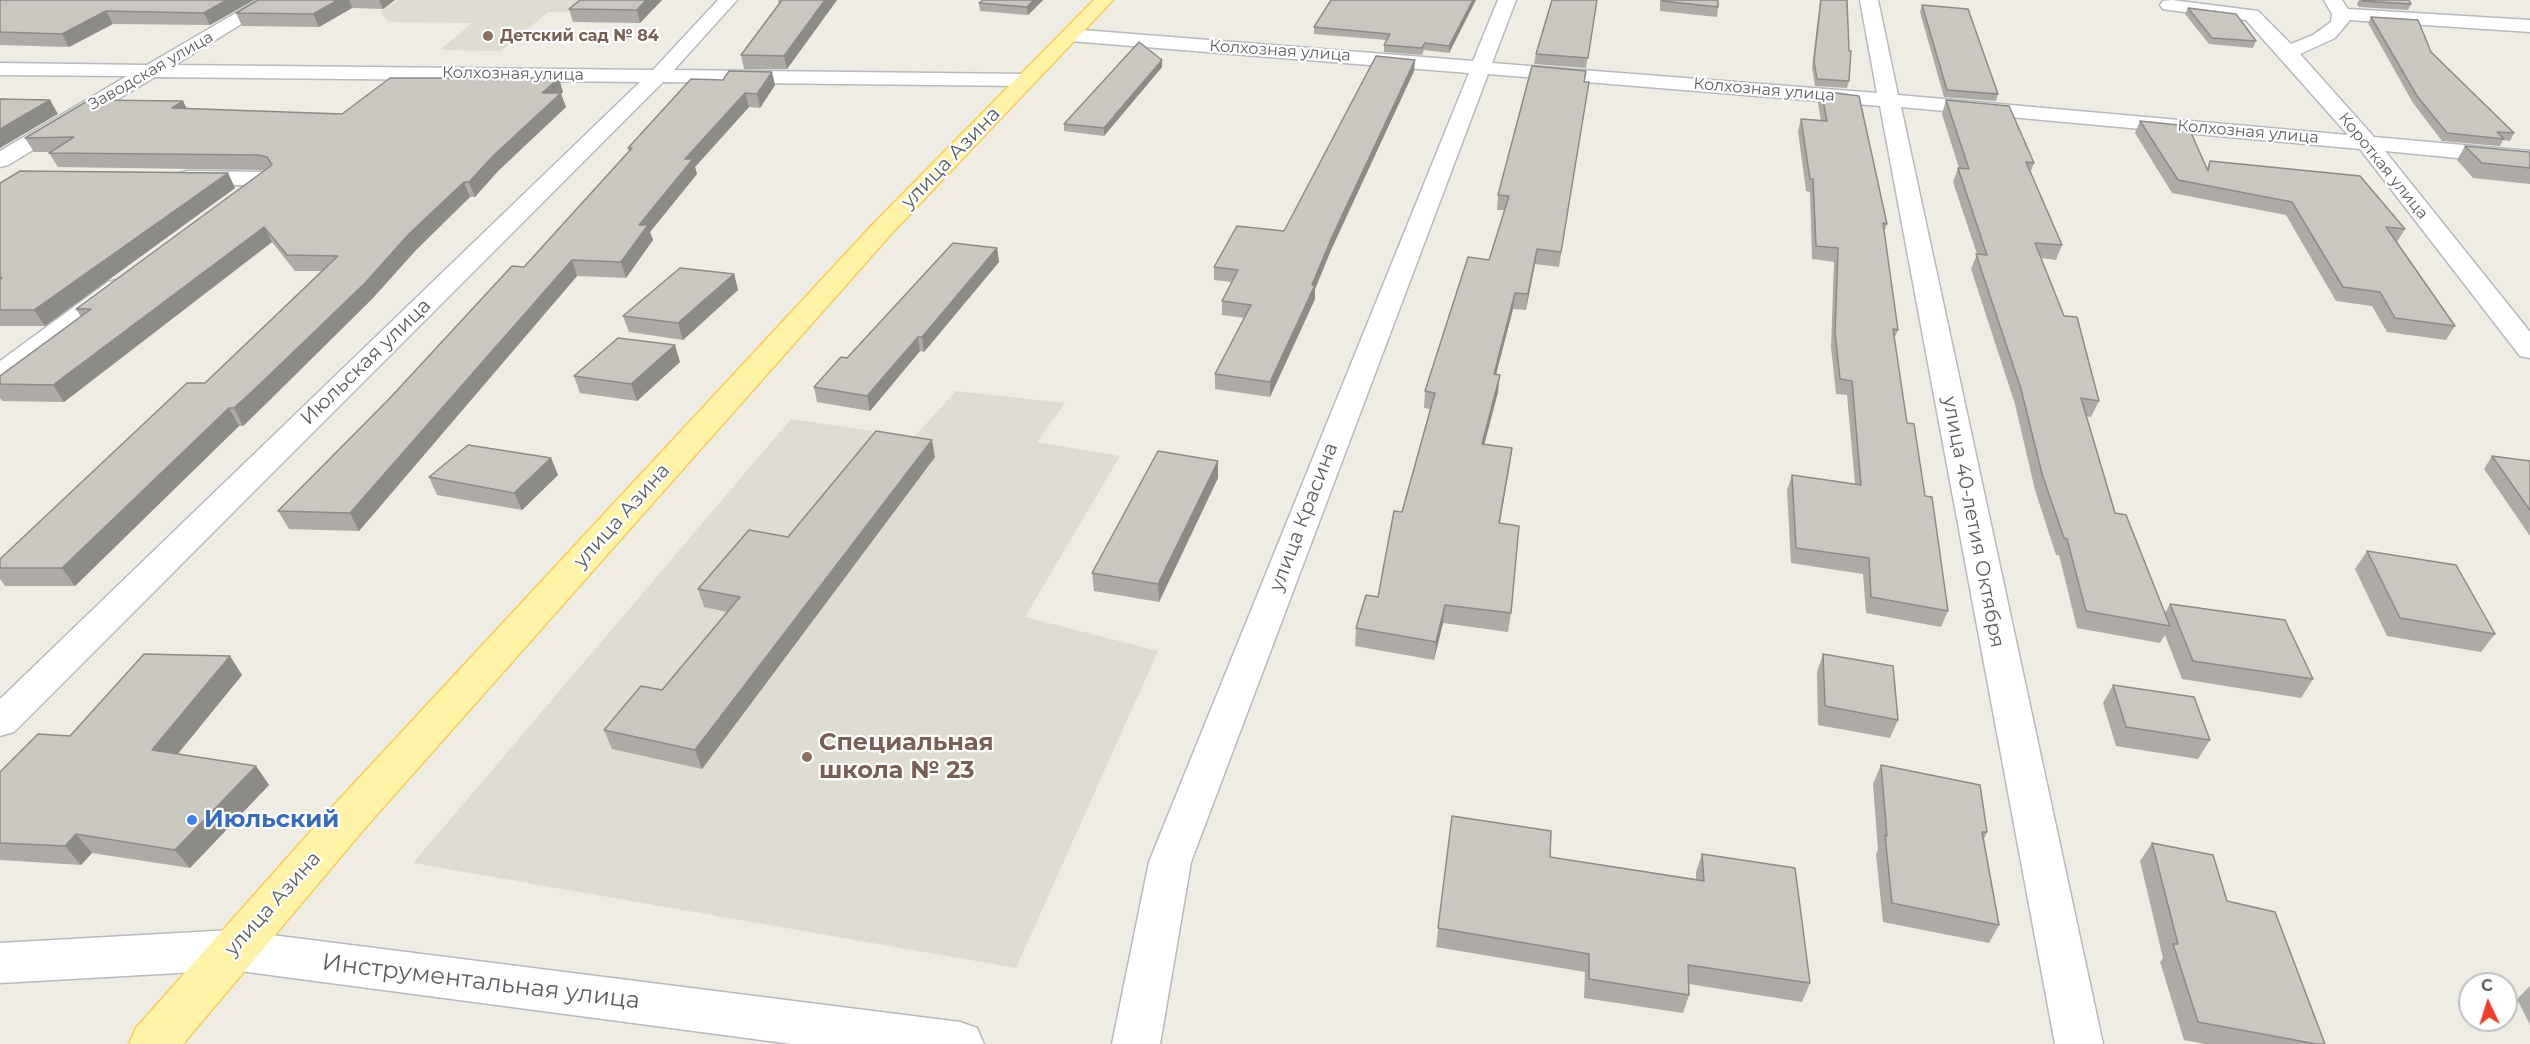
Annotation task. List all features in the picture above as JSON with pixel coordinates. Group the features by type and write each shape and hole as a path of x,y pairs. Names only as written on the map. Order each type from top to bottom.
{"main road":[{"name":"улица Азина","path":"153,1044 232,950 877,235 1104,0"}],"street":[{"name":"Заводская улица","path":"4,170 152,70 271,0"},
{"name":"Июльская улица","path":"0,722 658,76 728,0"},
{"name":"улица Красина","path":"1136,1044 1170,862 1507,0"},
{"name":"улица 40-летия Октября","path":"1869,0 2079,1044"},
{"name":"Короткая улица","path":"2169,5 2252,15 2288,52 2366,142 2530,350"},
{"path":"2288,52 2328,36 2341,21 2337,7 2530,26"},
{"name":"Колхозная улица","path":"1070,35 1888,99 2530,158"},
{"name":"Колхозная улица","path":"0,69 1026,80"},
{"path":"162,178 266,179 238,200"},
{"path":"0,374 133,276"},
{"name":"Инструментальная улица","path":"0,963 232,950 960,1044"}],"shaded area":[{"name":"Детский сад № 84","path":"398,0 591,0 577,12 548,12 501,51 440,50 472,23 389,22 380,12"},
{"name":"Специальная школа № 23","path":"956,391 1065,403 1037,442 1120,456 1025,617 1158,651 1016,968 413,863 791,419 914,437"}],"building":[{"path":"0,0 226,0 204,13 106,11 62,34 0,32"},
{"path":"258,0 338,0 313,14 236,13"},
{"path":"580,0 646,0 637,10 569,9"},
{"path":"782,0 825,0 784,56 741,55"},
{"path":"983,0 1034,0 1027,7 979,3"},
{"path":"1331,0 1473,0 1449,46 1425,43 1422,48 1384,45 1390,34 1314,27"},
{"path":"1552,0 1597,0 1588,58 1536,54"},
{"path":"1718,0 1718,7 1662,1"},
{"path":"1821,0 1847,0 1849,51 1851,51 1849,81 1817,79 1814,61"},
{"path":"2409,0 2411,4 2362,1"},
{"path":"1922,5 1968,9 1998,94 1947,90"},
{"path":"2188,8 2236,14 2256,41 2212,38"},
{"path":"2371,17 2418,20 2431,52 2514,133 2497,132 2504,139 2447,133 2417,96"},
{"path":"1139,42 1162,60 1104,128 1064,124"},
{"path":"1376,56 1415,60 1332,237 1312,285 1315,285 1270,382 1215,374 1251,305 1222,301 1238,270 1214,267 1237,226 1284,231"},
{"path":"1532,66 1586,71 1584,82 1589,82 1561,252 1537,249 1528,294 1515,293 1494,374 1500,375 1482,444 1512,448 1499,523 1519,526 1511,613 1445,605 1436,642 1356,628 1366,595 1378,597 1394,511 1402,512 1435,393 1425,391 1468,257 1489,260 1509,196 1498,195"},
{"path":"729,71 772,72 757,94 745,93 685,159 693,159 639,225 648,225 621,262 572,260 350,513 278,511 390,398 512,266 524,267 691,79 723,80"},
{"path":"390,78 559,78 542,93 561,93 493,156 469,182 464,182 409,234 365,283 258,386 234,408 229,408 62,568 0,568 0,559 187,383 205,383 338,256 287,255 264,227 53,385 0,384 0,376 91,309 76,309 272,165 267,157 259,155 49,153 74,137 25,138 89,100 183,101 172,108 342,114"},
{"path":"1821,91 1859,96 1887,224 1883,223 1898,330 1893,329 1907,423 1914,424 1925,496 1932,497 1948,611 1871,597 1869,558 1796,548 1792,475 1861,485 1852,381 1840,379 1835,333 1838,248 1816,246 1813,179 1810,179 1801,119 1827,121"},
{"path":"0,99 50,100 0,129"},
{"path":"1946,100 2009,106 2034,163 2026,162 2062,245 2035,243 2064,316 2077,317 2099,401 2081,398 2115,513 2126,515 2170,626 2086,611 2067,539 2064,538 2042,474 2021,389 1976,254 1987,255 1958,168 1969,169"},
{"path":"2140,121 2188,126 2208,171 2210,161 2360,176 2405,229 2386,227 2455,326 2395,318 2380,292 2343,287 2292,202 2178,180"},
{"path":"2465,146 2529,152 2530,168 2482,163"},
{"path":"20,171 228,173 34,310 0,310 0,279 2,278 0,278 0,183"},
{"path":"953,243 997,248 922,337 918,337 867,396 814,387 841,357 847,358"},
{"path":"680,268 734,274 678,323 623,316"},
{"path":"618,338 675,345 631,384 574,376"},
{"path":"876,431 932,440 695,750 604,730 641,686 662,690 740,597 698,589 749,530 788,537"},
{"path":"468,445 551,458 514,493 429,477"},
{"path":"1158,451 1218,461 1158,584 1092,573"},
{"path":"2492,456 2530,461 2530,510"},
{"path":"2367,551 2456,565 2495,634 2400,618"},
{"path":"2170,604 2285,620 2313,679 2193,661"},
{"path":"144,654 230,656 152,750 256,766 175,850 76,834 65,846 0,843 0,772 38,734 70,736"},
{"path":"1823,654 1893,666 1898,720 1825,706"},
{"path":"2113,685 2194,697 2210,740 2126,727"},
{"path":"1881,765 1980,785 1987,832 1982,832 1999,925 1892,903"},
{"path":"1452,816 1551,831 1550,857 1704,881 1702,854 1795,868 1810,983 1688,965 1689,995 1589,979 1589,954 1438,928"},
{"path":"2152,843 2213,855 2227,901 2275,912 2325,1044 2198,1022 2173,944 2178,944"}],"place":[{"name":"Детский сад № 84","path":"488,36"},
{"name":"Специальная школа № 23","path":"807,757"},
{"name":"Июльский","path":"192,820"}]}
